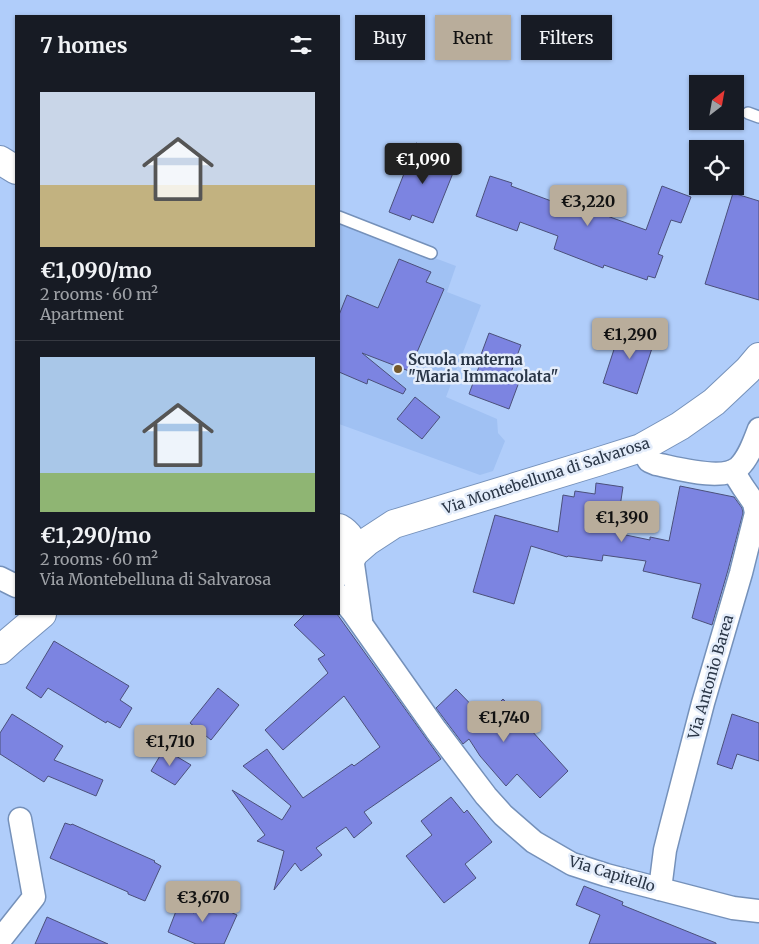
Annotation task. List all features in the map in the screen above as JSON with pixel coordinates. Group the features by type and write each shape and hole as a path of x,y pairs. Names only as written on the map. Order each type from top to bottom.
{"street":[{"path":"0,160 15,169"},
{"name":"Via Montebelluna di Salvarosa","path":"340,528 394,524 641,448 680,426 714,402 759,357"},
{"path":"641,448 649,461 656,464 712,474 724,474 739,467 748,454 759,429"},
{"name":"Via Antonio Barea","path":"660,889 665,850 670,830 756,513 754,503 742,487 734,470"},
{"name":"Via Montebelluna di Salvarosa","path":"348,561 368,541 394,524"},
{"path":"340,528 345,531 352,543 348,561 362,626"},
{"path":"0,578 15,586"},
{"name":"Via Capitello","path":"340,596 467,772 503,816 534,842 572,864 606,875 733,908 759,910"},
{"path":"0,650 41,615"},
{"path":"0,940 34,897 20,819"}],"lane":[{"path":"340,217 431,253"}],"shaded area":[{"name":"Scuola materna \"Maria Immacolata\"","path":"340,222 456,266 447,292 481,305 446,397 497,419 498,433 505,441 493,471 480,475 340,424"}],"building":[{"path":"416,143 437,151 436,155 457,163 433,223 412,215 410,220 389,212"},
{"path":"490,176 512,183 511,186 570,208 571,203 646,230 662,186 691,197 681,223 671,220 658,254 663,256 655,278 648,276 647,280 604,265 603,268 554,249 558,236 520,222 517,231 476,216"},
{"path":"732,195 740,195 759,201 759,300 705,284"},
{"path":"399,259 431,272 426,282 444,289 409,371 362,353 406,389 403,394 368,379 367,384 340,372 340,312 347,295 378,308"},
{"path":"622,325 656,336 637,394 603,383"},
{"path":"489,333 521,345 509,378 519,382 509,409 469,394"},
{"path":"415,397 440,417 422,439 397,419"},
{"path":"596,483 623,487 616,533 650,540 650,537 669,541 680,486 734,497 742,508 743,513 712,625 692,618 701,584 643,571 646,561 603,555 602,561 567,557 531,546 514,604 473,592 495,515 558,532 563,495 574,497 575,491 595,494"},
{"path":"304,615 338,615 441,759 364,812 372,823 354,838 346,827 316,848 322,855 301,871 295,863 274,890 284,851 257,841 265,835 232,790 282,820 291,806 243,766 267,749 303,798 380,747 344,696 283,750 265,730 328,673 318,659 325,655 294,625"},
{"path":"54,641 129,686 120,700 132,708 120,728 107,721 106,723 48,688 41,698 26,688"},
{"path":"218,688 239,705 211,740 190,723"},
{"path":"456,689 484,718 503,699 568,771 540,798 517,774 506,786 480,756 469,739 463,744 436,708"},
{"path":"12,714 63,746 54,760 103,780 96,796 48,776 44,782 0,754 0,733"},
{"path":"732,714 759,723 759,761 737,754 732,769 717,764"},
{"path":"164,749 191,765 175,785 151,771"},
{"path":"451,797 464,813 467,810 492,842 465,864 476,878 444,903 406,856 432,835 421,821"},
{"path":"65,823 72,824 155,861 161,866 145,901 50,858"},
{"path":"584,886 623,902 622,905 716,944 589,944 600,915 576,905"},
{"path":"201,895 227,907 226,910 237,915 224,944 196,944 168,932 178,906 194,913"},
{"path":"47,917 108,944 35,944"}],"place":[{"name":"Scuola materna \"Maria Immacolata\"","path":"398,369"}]}
